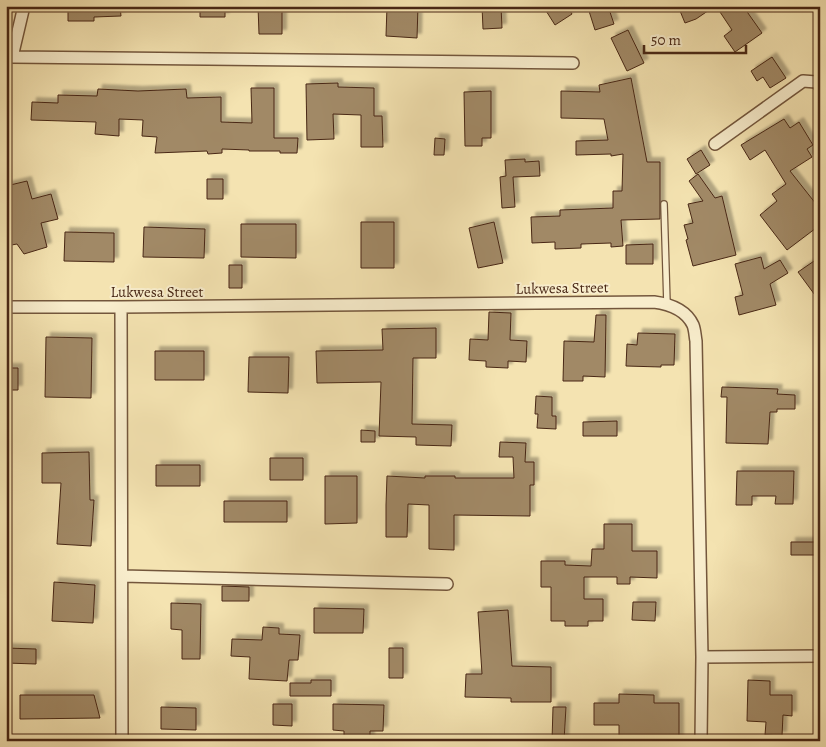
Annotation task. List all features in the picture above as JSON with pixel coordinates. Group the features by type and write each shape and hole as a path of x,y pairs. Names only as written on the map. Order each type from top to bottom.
{"street":[{"path":"24,6 9,55 573,63"},
{"path":"715,144 804,80 816,82 820,86"},
{"name":"Lukwesa Street","path":"6,307 644,302 667,304 684,313 692,325 696,341 702,657 701,741"},
{"path":"121,307 122,741"},
{"path":"122,576 447,584"},
{"path":"702,657 820,656"}],"lane":[{"path":"664,204 667,304"}],"building":[{"path":"68,6 120,6 121,16 94,17 94,21 68,21"},
{"path":"200,6 225,6 225,17 200,17"},
{"path":"258,6 282,6 282,34 259,34"},
{"path":"387,6 418,6 417,38 386,36"},
{"path":"482,6 501,6 502,28 483,29"},
{"path":"543,6 567,6 572,14 555,25"},
{"path":"608,6 614,24 595,30 589,11"},
{"path":"678,6 715,6 696,19 685,23"},
{"path":"716,6 743,6 762,33 735,52 724,36 732,30"},
{"path":"628,30 644,63 627,71 611,38"},
{"path":"772,57 786,78 770,88 763,77 757,81 751,71"},
{"path":"631,78 647,162 660,162 660,219 621,220 623,246 611,247 611,243 581,244 581,248 555,249 555,242 532,243 531,217 560,216 560,210 613,208 613,191 622,191 623,154 611,156 611,154 576,155 576,141 608,140 604,119 561,118 561,91 600,92 599,85"},
{"path":"338,83 338,87 374,88 374,116 382,116 383,147 361,147 361,115 333,114 334,139 307,140 306,84"},
{"path":"251,88 274,88 274,138 298,138 297,153 222,149 222,153 208,154 207,151 155,153 157,137 142,136 143,120 119,119 119,136 95,134 96,122 31,120 32,102 58,103 58,95 97,96 98,89 138,91 186,89 187,98 221,97 221,122 252,123"},
{"path":"491,91 491,138 482,138 482,146 465,146 464,92"},
{"path":"784,119 790,128 799,122 813,145 807,149 812,157 790,171 820,209 820,225 787,250 760,215 777,201 772,194 786,184 765,150 750,160 741,145"},
{"path":"435,138 445,139 444,155 434,155"},
{"path":"701,150 710,165 696,174 687,159"},
{"path":"525,159 525,162 539,161 540,176 513,177 515,207 502,208 500,177 506,176 505,160"},
{"path":"698,174 715,198 722,196 736,255 693,266 684,225 693,223 688,204 703,201 689,181"},
{"path":"207,179 223,179 223,199 207,199"},
{"path":"27,181 32,199 51,194 58,219 41,223 47,247 24,254 17,244 6,246 6,223 9,222 6,213 6,186"},
{"path":"361,222 394,222 394,268 361,268"},
{"path":"494,222 503,263 478,268 469,228"},
{"path":"241,224 296,224 296,258 241,257"},
{"path":"144,227 205,229 204,258 143,257"},
{"path":"65,232 114,233 114,262 64,261"},
{"path":"653,244 653,264 626,264 626,245"},
{"path":"761,257 764,269 780,260 788,273 770,284 776,305 739,315 735,297 743,295 735,264"},
{"path":"820,257 820,302 798,272"},
{"path":"229,265 242,265 242,288 229,288"},
{"path":"489,312 511,313 510,340 527,341 526,362 508,361 508,368 486,367 486,361 469,360 470,339 488,340"},
{"path":"596,315 606,315 605,377 583,376 583,381 563,381 564,341 594,342"},
{"path":"436,328 436,358 413,358 412,424 452,425 451,446 416,445 416,437 379,436 381,382 317,383 316,351 383,350 382,329"},
{"path":"638,333 675,334 674,365 661,365 661,367 626,366 627,344 637,345"},
{"path":"46,337 92,338 91,398 45,397"},
{"path":"155,351 204,351 204,380 155,380"},
{"path":"249,357 289,357 288,393 248,392"},
{"path":"6,368 18,368 18,390 6,390"},
{"path":"722,387 778,389 777,394 795,395 795,409 777,409 777,412 770,412 768,444 726,443 727,397 721,397"},
{"path":"536,396 552,397 552,416 556,416 556,429 537,428 538,414 535,414"},
{"path":"617,421 617,436 583,436 583,422"},
{"path":"361,430 375,431 375,442 361,442"},
{"path":"500,442 526,443 525,462 534,462 534,485 530,485 530,516 454,515 454,550 429,549 429,505 408,504 407,537 386,537 387,476 514,478 513,457 499,457"},
{"path":"89,452 90,500 94,500 91,546 57,544 61,483 42,483 42,453"},
{"path":"270,458 303,458 303,480 270,480"},
{"path":"156,465 200,465 200,486 156,486"},
{"path":"737,471 794,471 793,504 775,504 776,496 752,496 752,505 736,505"},
{"path":"325,476 357,476 357,523 325,524"},
{"path":"224,501 287,501 287,522 224,522"},
{"path":"604,524 632,524 632,551 657,551 657,578 630,577 630,584 617,584 617,577 584,577 584,599 603,599 603,621 588,621 588,626 565,626 565,621 551,621 551,587 541,587 541,561 565,561 565,565 591,566 592,549 604,549"},
{"path":"791,542 818,542 818,555 791,555"},
{"path":"54,582 95,585 93,623 52,621"},
{"path":"222,586 249,587 249,601 222,601"},
{"path":"633,602 656,602 655,621 632,620"},
{"path":"171,603 201,604 200,659 182,659 182,630 171,629"},
{"path":"314,608 364,609 363,633 314,633"},
{"path":"508,610 512,666 551,667 551,702 511,702 511,698 465,697 466,674 482,674 478,612"},
{"path":"263,627 279,628 279,634 300,635 298,660 289,660 287,681 249,679 250,657 231,656 232,639 262,640"},
{"path":"6,648 36,649 36,664 6,663"},
{"path":"389,648 403,648 403,678 389,678"},
{"path":"311,680 331,680 331,696 290,696 290,683 311,683"},
{"path":"748,680 770,681 770,695 792,695 792,716 783,715 782,736 765,735 766,722 747,721"},
{"path":"619,694 654,695 654,703 679,703 679,741 619,740 619,725 594,725 594,703 619,703"},
{"path":"20,695 94,695 100,718 20,719"},
{"path":"273,704 292,704 292,726 273,725"},
{"path":"333,704 384,705 383,731 370,731 370,741 344,741 344,731 333,730"},
{"path":"161,707 196,708 196,730 161,729"},
{"path":"553,707 566,707 564,741 552,741"}]}
